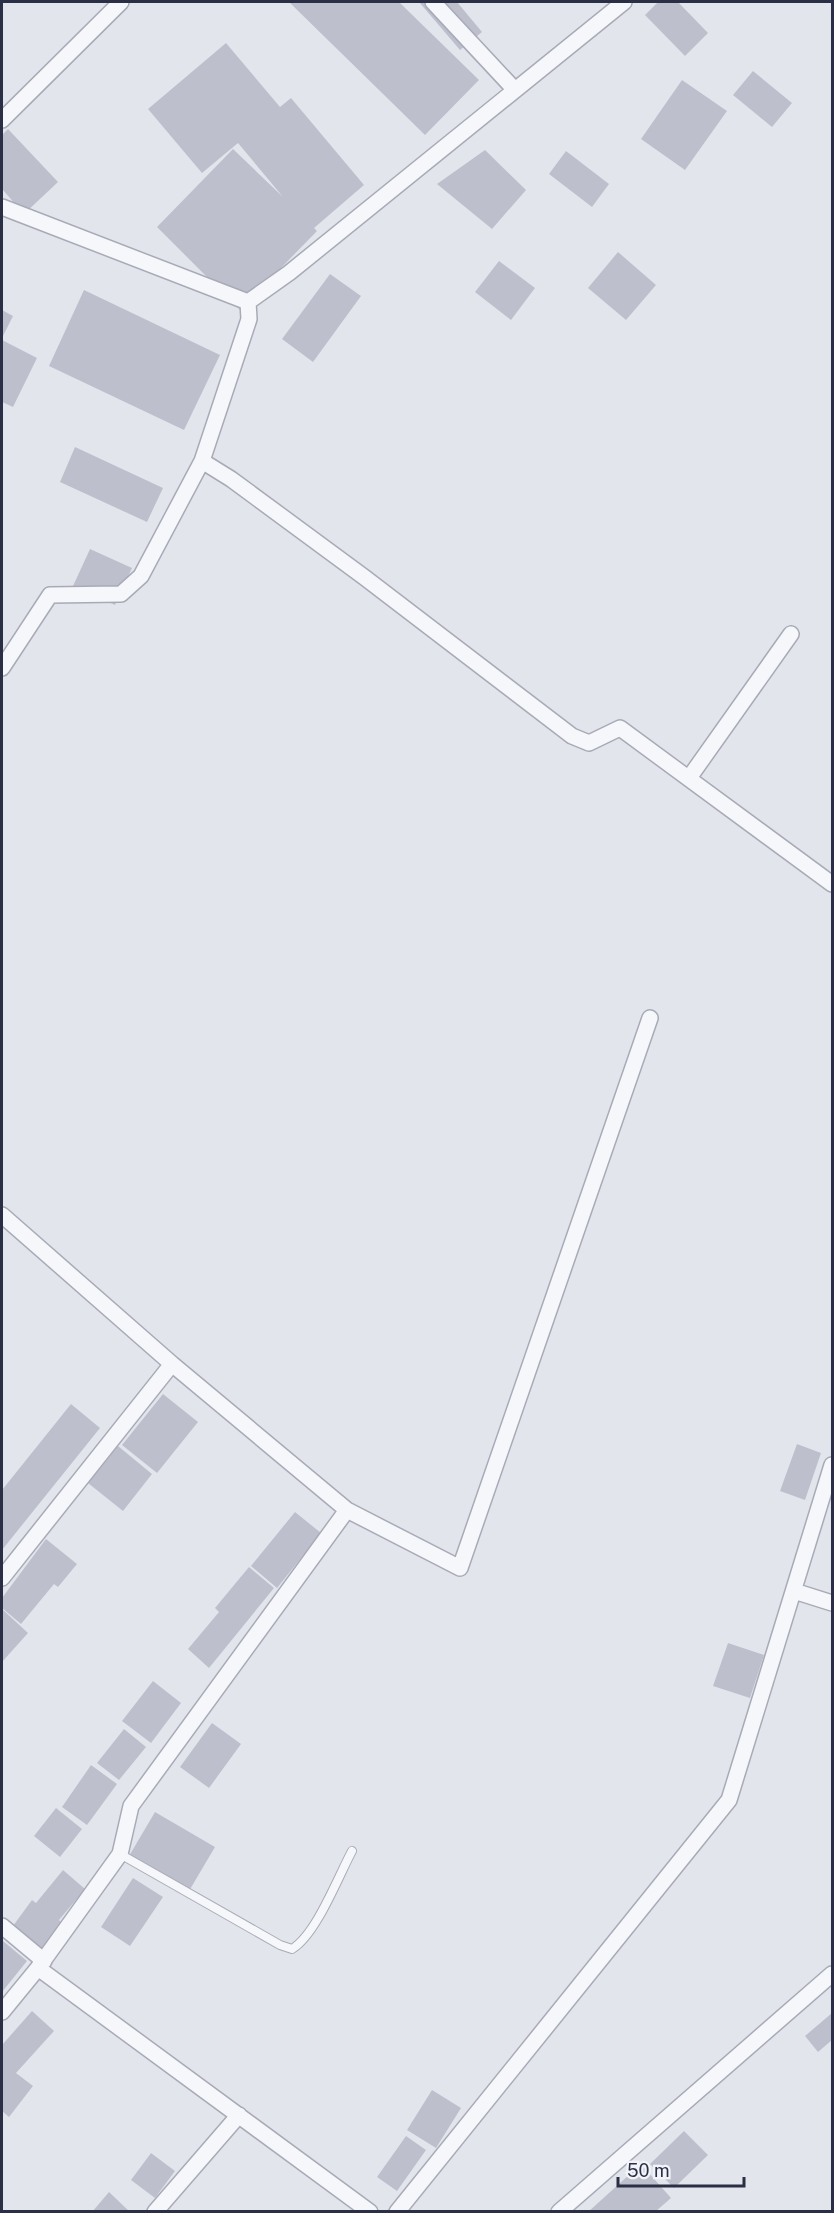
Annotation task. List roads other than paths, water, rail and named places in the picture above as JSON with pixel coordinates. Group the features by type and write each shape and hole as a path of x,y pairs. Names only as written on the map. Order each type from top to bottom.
{"street":[{"path":"2,120 121,2"},
{"path":"434,2 515,90"},
{"path":"248,302 289,273 624,2"},
{"path":"2,207 248,302"},
{"path":"2,668 50,596 121,594 141,576 201,461 249,319 248,302"},
{"path":"201,461 231,479 364,577 572,736 589,743 620,728 832,884"},
{"path":"689,778 791,634"},
{"path":"2,1215 172,1364 347,1510 460,1568 650,1018"},
{"path":"2,1578 172,1364"},
{"path":"397,2211 729,1800 832,1466"},
{"path":"2,2012 41,1965 120,1854 131,1806 347,1510"},
{"path":"794,1591 832,1603"},
{"path":"2,1926 41,1965 370,2211"},
{"path":"559,2211 832,1974"},
{"path":"155,2211 239,2115"}],"lane":[{"path":"120,1854 280,1945 292,1949 301,1943 311,1928 352,1851"}]}
